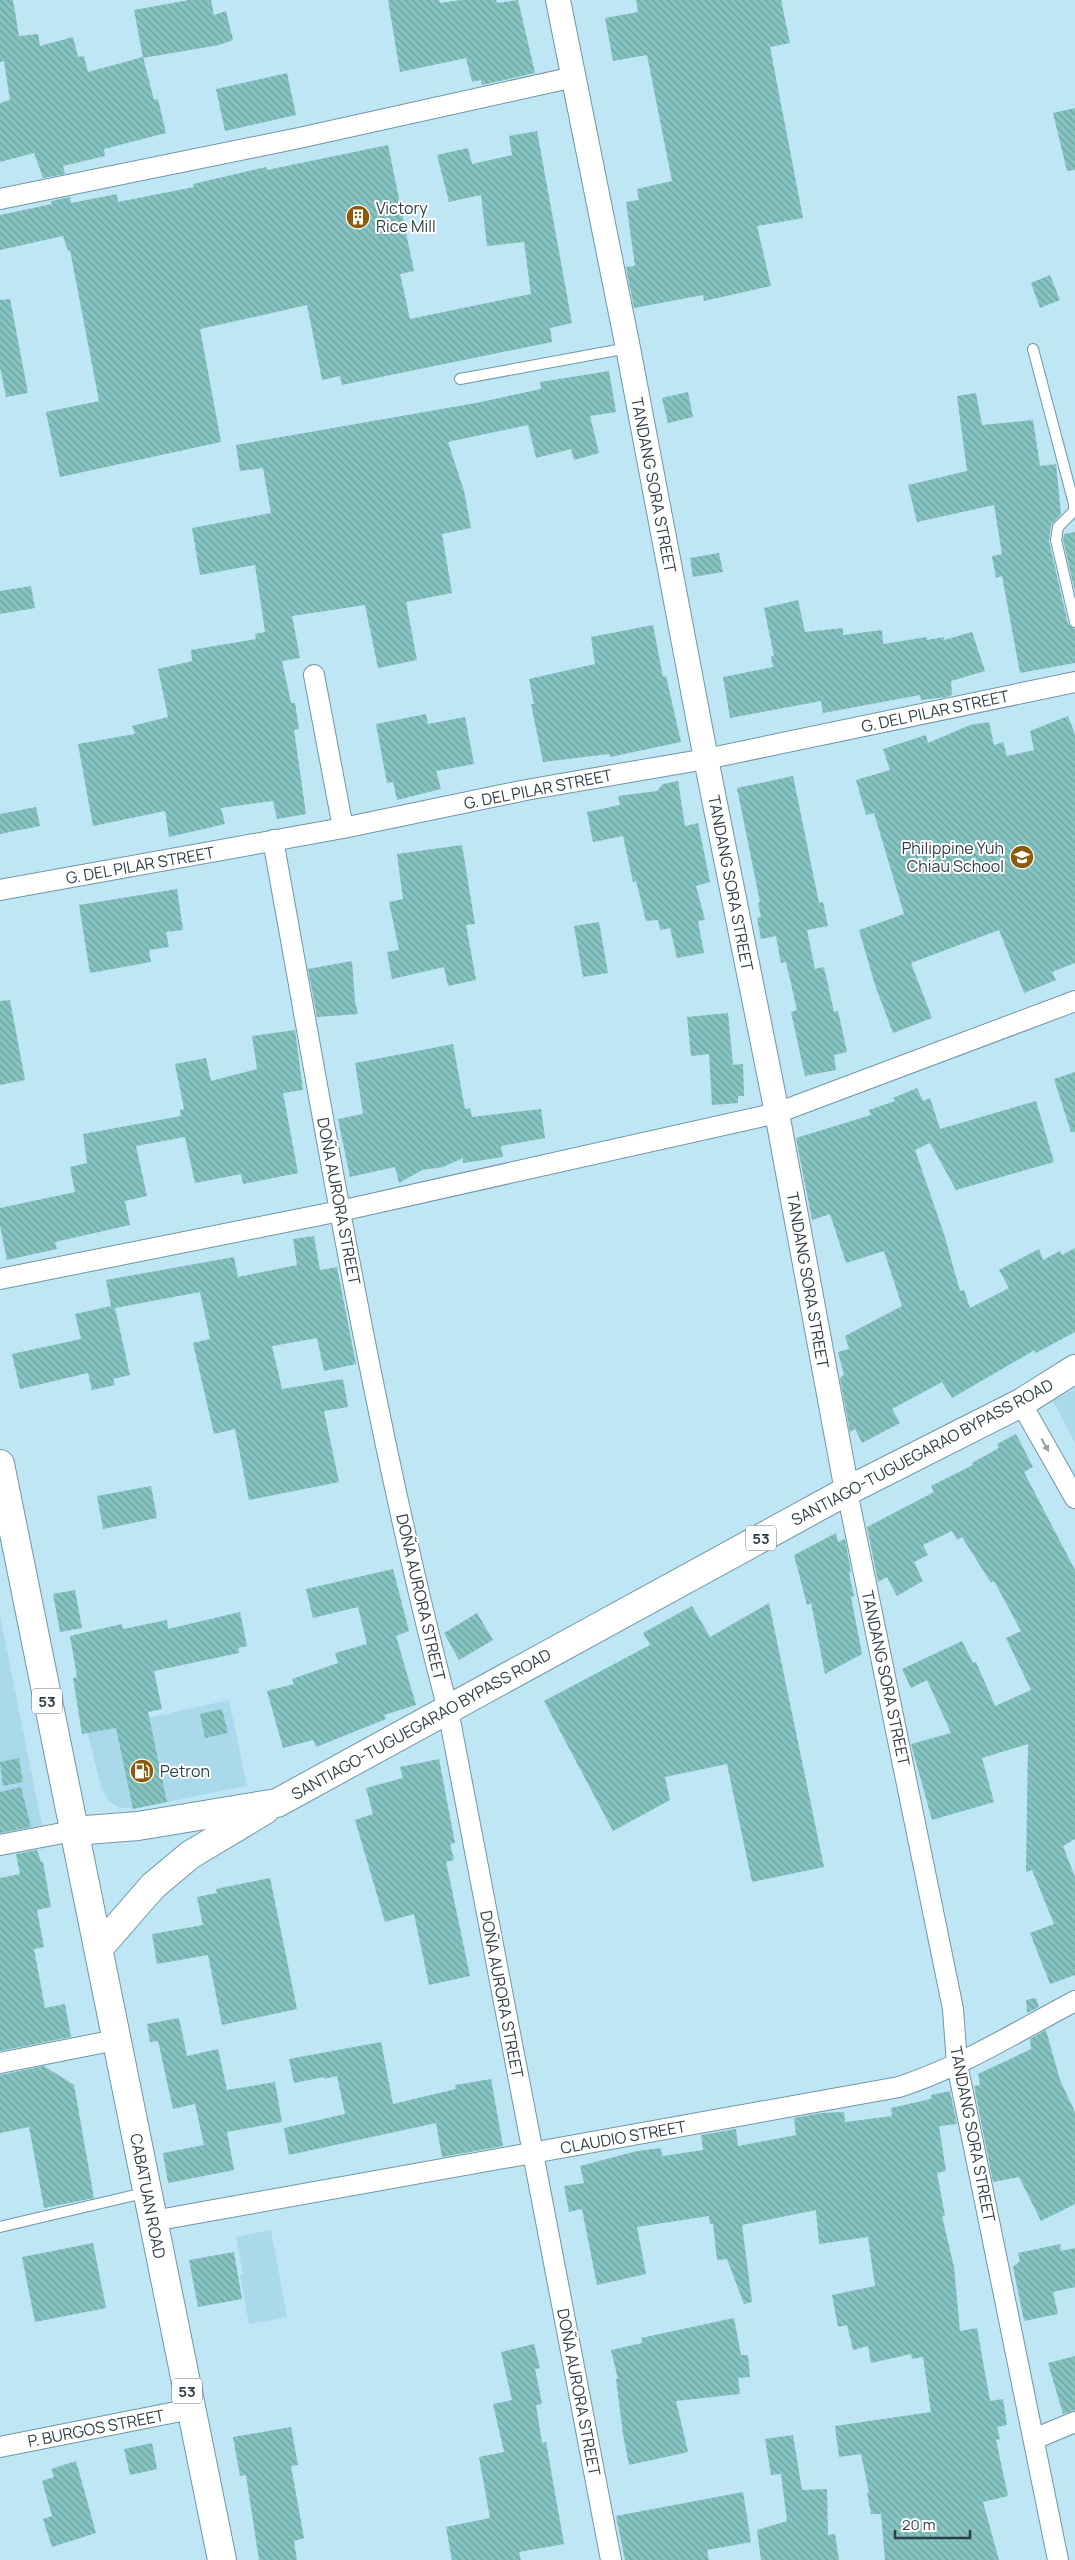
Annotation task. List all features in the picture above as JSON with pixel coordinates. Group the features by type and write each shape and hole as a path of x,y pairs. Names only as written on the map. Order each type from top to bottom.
{"highway":[{"name":"SANTIAGO-TUGUEGARAO BYPASS ROAD","path":"73,1831 138,1826 276,1803 847,1491 1021,1402 1075,1368"},
{"name":"53","path":"0,1464 73,1831"},
{"path":"99,1948 153,1886 190,1855 276,1803"},
{"name":"CABATUAN ROAD","path":"73,1831 149,2192 153,2221 222,2560"}],"street":[{"name":"TANDANG SORA STREET","path":"559,0 628,348 706,759 777,1112 847,1491 953,2009 957,2064 1058,2560"},
{"path":"0,199 299,138 574,77"},
{"path":"314,675 343,828"},
{"name":"G. DEL PILAR STREET","path":"0,890 343,828 526,790 706,759 1075,682"},
{"name":"DOÑA AURORA STREET","path":"273,840 340,1211 415,1586 448,1710 611,2560"},
{"path":"0,1279 340,1211 777,1112 1075,1001"},
{"path":"1021,1402 1075,1498"},
{"path":"0,1845 73,1831"},
{"name":"CLAUDIO STREET","path":"153,2221 899,2087 929,2077 957,2064 1075,2001"},
{"path":"0,2063 116,2040"},
{"name":"P. BURGOS STREET","path":"0,2447 191,2409"},
{"path":"1034,2439 1075,2422"}],"lane":[{"path":"460,379 628,348"},
{"path":"1033,349 1074,504 1074,511 1058,527 1056,540 1075,622"},
{"path":"0,2227 149,2192"}],"shaded area":[{"path":"1075,1389 1075,1443 1053,1401"},
{"path":"0,1615 42,1825 0,1834"},
{"path":"229,1700 247,1786 138,1808 120,1808 109,1801 101,1787 87,1731"},
{"path":"271,2230 287,2317 249,2324 240,2275 243,2274 236,2237"}],"building":[{"path":"0,0 13,0 19,36 38,34 40,46 73,37 78,57 84,56 88,72 143,57 154,100 158,99 166,133 104,149 105,156 63,166 65,174 43,178 34,153 0,162 0,103 10,100 4,61 0,62"},
{"path":"189,0 211,0 214,15 226,11 233,40 219,45 143,58 134,10"},
{"path":"388,0 439,0 440,3 461,0 496,0 497,3 518,0 535,73 482,85 481,80 472,82 466,58 400,72"},
{"path":"636,0 781,0 790,43 770,47 803,218 757,226 771,286 704,301 703,295 634,308 626,267 635,266 626,202 639,200 637,189 672,181 647,55 613,61 605,18 638,12"},
{"path":"287,73 296,115 225,131 216,89"},
{"path":"1075,108 1075,170 1067,171 1053,113"},
{"path":"537,131 572,323 550,328 552,342 342,385 340,376 322,380 307,305 200,329 221,442 60,477 46,412 99,401 70,250 68,251 63,236 0,250 0,215 52,204 51,201 70,197 71,203 117,194 118,202 194,187 193,184 266,167 267,170 388,145 414,271 400,274 410,319 531,294 524,242 487,246 481,195 449,202 437,155 468,148 472,164 512,155 509,136"},
{"path":"1050,275 1060,300 1040,308 1031,283"},
{"path":"10,299 28,393 6,397 0,367 0,300"},
{"path":"609,371 616,412 590,416 599,453 574,460 571,449 536,458 528,425 448,442 464,491 471,528 442,534 452,593 406,602 417,660 378,668 365,605 292,616 300,658 282,661 291,703 295,703 299,729 294,730 306,814 277,819 273,801 221,808 225,824 169,837 165,811 93,826 78,744 135,734 132,726 168,717 158,669 192,661 191,650 256,639 255,634 265,632 255,565 200,575 192,528 271,513 263,468 240,471 236,445 476,403 541,389 540,382"},
{"path":"688,392 693,417 668,423 662,398"},
{"path":"976,393 982,425 1033,420 1040,466 1056,464 1061,514 1051,525 1049,541 1068,624 1075,629 1075,663 1020,673 1002,576 996,578 992,556 1002,554 994,505 917,522 908,485 967,471 957,396"},
{"path":"1075,532 1075,592 1063,540 1064,534"},
{"path":"719,553 723,572 693,577 690,558"},
{"path":"31,586 35,608 0,614 0,591"},
{"path":"798,600 805,632 843,628 843,635 882,630 883,644 927,637 927,640 944,637 944,640 972,632 985,671 951,681 952,695 946,697 921,700 920,695 823,713 821,701 730,718 723,677 773,667 771,656 774,656 764,608"},
{"path":"653,625 663,677 666,676 681,742 610,757 609,754 543,762 531,704 534,704 529,679 595,664 591,637"},
{"path":"426,714 428,724 465,717 474,764 436,771 441,789 397,800 393,782 387,783 376,724"},
{"path":"1068,716 1075,734 1075,963 1052,972 1056,980 1024,993 999,930 911,963 932,1018 893,1033 875,985 859,930 904,914 874,813 866,815 856,780 890,770 883,749 926,735 928,743 970,725 989,722 994,745 1003,742 1007,756 1034,750 1030,731"},
{"path":"793,776 819,903 823,902 828,926 807,930 815,969 824,967 834,1012 838,1011 847,1052 834,1055 836,1070 805,1076 791,1012 797,1010 786,962 781,963 776,936 761,939 757,918 761,917 758,903 760,902 737,788"},
{"path":"678,781 685,826 698,823 710,882 696,886 705,920 698,921 704,953 677,958 670,928 660,930 658,920 646,921 636,881 633,882 623,836 593,842 587,812 620,805 618,796 657,791 663,784"},
{"path":"36,807 40,826 0,834 0,814"},
{"path":"462,845 475,924 466,925 476,980 448,986 444,967 392,979 387,952 399,950 389,902 403,899 397,854"},
{"path":"177,889 183,930 166,932 169,947 149,950 151,962 90,973 79,905"},
{"path":"599,922 608,973 583,977 574,926"},
{"path":"352,961 355,1001 358,1014 317,1017 308,969"},
{"path":"10,1000 25,1080 0,1085 0,1001"},
{"path":"728,1013 733,1065 743,1064 744,1096 738,1096 738,1103 712,1105 709,1054 691,1056 687,1017"},
{"path":"295,1030 303,1090 283,1093 298,1173 243,1184 241,1174 195,1183 185,1137 136,1146 147,1196 125,1201 130,1225 55,1242 57,1249 7,1260 0,1225 0,1208 75,1192 70,1167 87,1163 83,1134 181,1116 180,1110 184,1109 175,1064 206,1058 211,1081 257,1069 252,1036"},
{"path":"453,1044 465,1109 470,1108 472,1117 541,1109 545,1138 501,1146 503,1157 463,1163 463,1158 443,1167 422,1170 399,1183 395,1167 350,1177 338,1119 363,1114 355,1063"},
{"path":"1075,1072 1075,1132 1071,1132 1054,1079"},
{"path":"917,1088 923,1101 930,1098 940,1129 1036,1101 1054,1162 956,1190 930,1143 915,1150 944,1234 960,1291 964,1290 970,1308 1009,1288 999,1270 1039,1249 1043,1260 1060,1251 1062,1255 1075,1248 1075,1332 1036,1353 1035,1350 952,1398 942,1382 892,1409 900,1423 862,1443 855,1429 850,1432 840,1378 844,1375 838,1352 849,1349 845,1336 902,1306 884,1251 846,1263 830,1214 812,1220 796,1138 871,1115 869,1110 895,1101 893,1098"},
{"path":"314,1236 320,1270 337,1267 356,1364 324,1371 317,1338 272,1346 282,1389 343,1379 348,1407 324,1411 339,1482 249,1500 235,1429 214,1434 193,1343 210,1339 200,1292 115,1308 130,1375 113,1379 115,1385 92,1390 88,1373 20,1389 12,1354 81,1339 75,1314 111,1306 106,1280 234,1257 238,1277 297,1265 293,1239"},
{"path":"1016,1434 1033,1467 1024,1472 1075,1570 1075,1839 1063,1846 1075,1877 1075,1975 1050,1984 1030,1933 1054,1924 1032,1870 1026,1872 1028,1744 982,1758 994,1802 932,1820 911,1744 951,1733 927,1680 911,1688 902,1669 962,1641 973,1663 976,1662 995,1706 1031,1690 1006,1638 1021,1631 994,1581 991,1583 962,1537 957,1540 952,1531 923,1545 928,1555 914,1562 923,1581 897,1596 887,1577 878,1582 867,1527 934,1492 931,1486 973,1465 972,1463 999,1448 997,1444"},
{"path":"151,1486 157,1518 103,1529 97,1496"},
{"path":"836,1533 838,1542 845,1539 854,1596 851,1597 862,1654 825,1674 811,1603 807,1605 794,1555"},
{"path":"393,1569 409,1631 396,1636 416,1705 384,1715 386,1719 316,1747 313,1740 283,1748 267,1691 294,1684 292,1679 338,1663 335,1653 367,1644 358,1607 313,1618 306,1589"},
{"path":"75,1590 82,1628 60,1632 53,1594"},
{"path":"769,1603 824,1867 752,1882 727,1764 665,1777 670,1800 613,1831 544,1701 650,1645 643,1633 692,1606 710,1637"},
{"path":"240,1612 247,1646 238,1648 239,1653 154,1671 162,1709 148,1712 167,1802 133,1809 116,1728 82,1734 73,1678 77,1677 70,1636 122,1624 123,1629 167,1620 168,1629"},
{"path":"477,1613 493,1640 459,1660 444,1633"},
{"path":"222,1709 228,1733 205,1738 200,1714"},
{"path":"19,1758 23,1782 3,1786 0,1762"},
{"path":"439,1759 455,1843 450,1844 454,1860 446,1862 470,1976 429,1985 414,1914 385,1922 355,1820 373,1814 366,1788 403,1778 400,1767"},
{"path":"21,1787 31,1827 0,1833 0,1792"},
{"path":"37,1850 41,1862 43,1862 51,1907 37,1910 44,1947 34,1949 45,2008 65,2004 71,2037 0,2051 0,1878 20,1874 16,1854"},
{"path":"270,1878 297,2009 222,2025 208,1955 157,1964 152,1934 203,1925 197,1897 217,1893 216,1889"},
{"path":"1036,1998 1039,2007 1027,2013 1026,2000"},
{"path":"179,2018 187,2056 218,2049 227,2090 275,2082 282,2122 227,2132 234,2170 168,2183 163,2153 204,2145 195,2104 173,2109 158,2041 150,2042 147,2024"},
{"path":"1046,2030 1060,2080 1075,2112 1075,2204 1041,2221 1019,2177 993,2182 974,2086 980,2085 978,2074 1031,2049 1030,2039"},
{"path":"381,2042 393,2104 456,2089 455,2085 491,2079 503,2146 442,2157 436,2123 289,2155 284,2128 345,2114 337,2076 294,2083 289,2059"},
{"path":"44,2066 74,2085 94,2198 44,2208 29,2127 0,2133 0,2075"},
{"path":"950,2091 957,2124 939,2126 946,2171 937,2173 945,2216 942,2216 954,2267 960,2331 977,2328 990,2401 1003,2399 1007,2425 997,2427 1000,2439 996,2440 1008,2496 983,2502 999,2560 885,2560 881,2514 871,2514 867,2493 869,2492 861,2454 839,2457 835,2426 931,2412 923,2357 912,2359 911,2354 871,2363 868,2346 853,2350 847,2325 838,2327 832,2295 875,2286 868,2237 819,2244 816,2210 742,2225 752,2302 744,2304 727,2259 717,2260 713,2224 710,2224 709,2216 637,2227 646,2274 597,2285 582,2209 569,2212 564,2186 584,2183 580,2166 637,2151 661,2148 662,2156 703,2150 701,2135 736,2129 738,2146 796,2135 794,2118 822,2113 844,2112 845,2122 892,2116 891,2108 931,2099 931,2095"},
{"path":"93,2243 106,2308 35,2322 22,2257"},
{"path":"1060,2244 1061,2251 1075,2248 1075,2287 1053,2292 1058,2314 1024,2321 1013,2267 1020,2261 1018,2253"},
{"path":"234,2252 242,2299 198,2307 189,2260"},
{"path":"734,2318 741,2355 748,2355 750,2377 738,2378 740,2394 676,2401 688,2452 629,2465 623,2434 616,2379 618,2379 611,2350 642,2343 641,2338"},
{"path":"534,2344 540,2368 535,2369 542,2404 536,2405 542,2443 546,2442 564,2544 519,2552 521,2560 452,2560 446,2527 490,2518 479,2457 504,2452 493,2404 512,2400 501,2352"},
{"path":"1075,2356 1075,2410 1063,2414 1048,2363"},
{"path":"291,2427 298,2465 291,2466 304,2538 294,2541 297,2560 259,2560 246,2475 240,2476 233,2437"},
{"path":"793,2435 802,2490 827,2489 828,2535 835,2534 839,2560 761,2560 757,2530 787,2521 781,2474 771,2475 765,2439"},
{"path":"152,2443 157,2469 130,2475 124,2449"},
{"path":"76,2461 96,2533 52,2547 43,2519 52,2516 42,2481 54,2477 51,2469"},
{"path":"743,2492 751,2542 707,2550 709,2560 625,2560 616,2516"}],"place":[{"name":"Victory Rice Mill","path":"358,217"},
{"name":"Philippine Yuh Chiau School","path":"1022,857"},
{"name":"Petron","path":"142,1771"}]}
